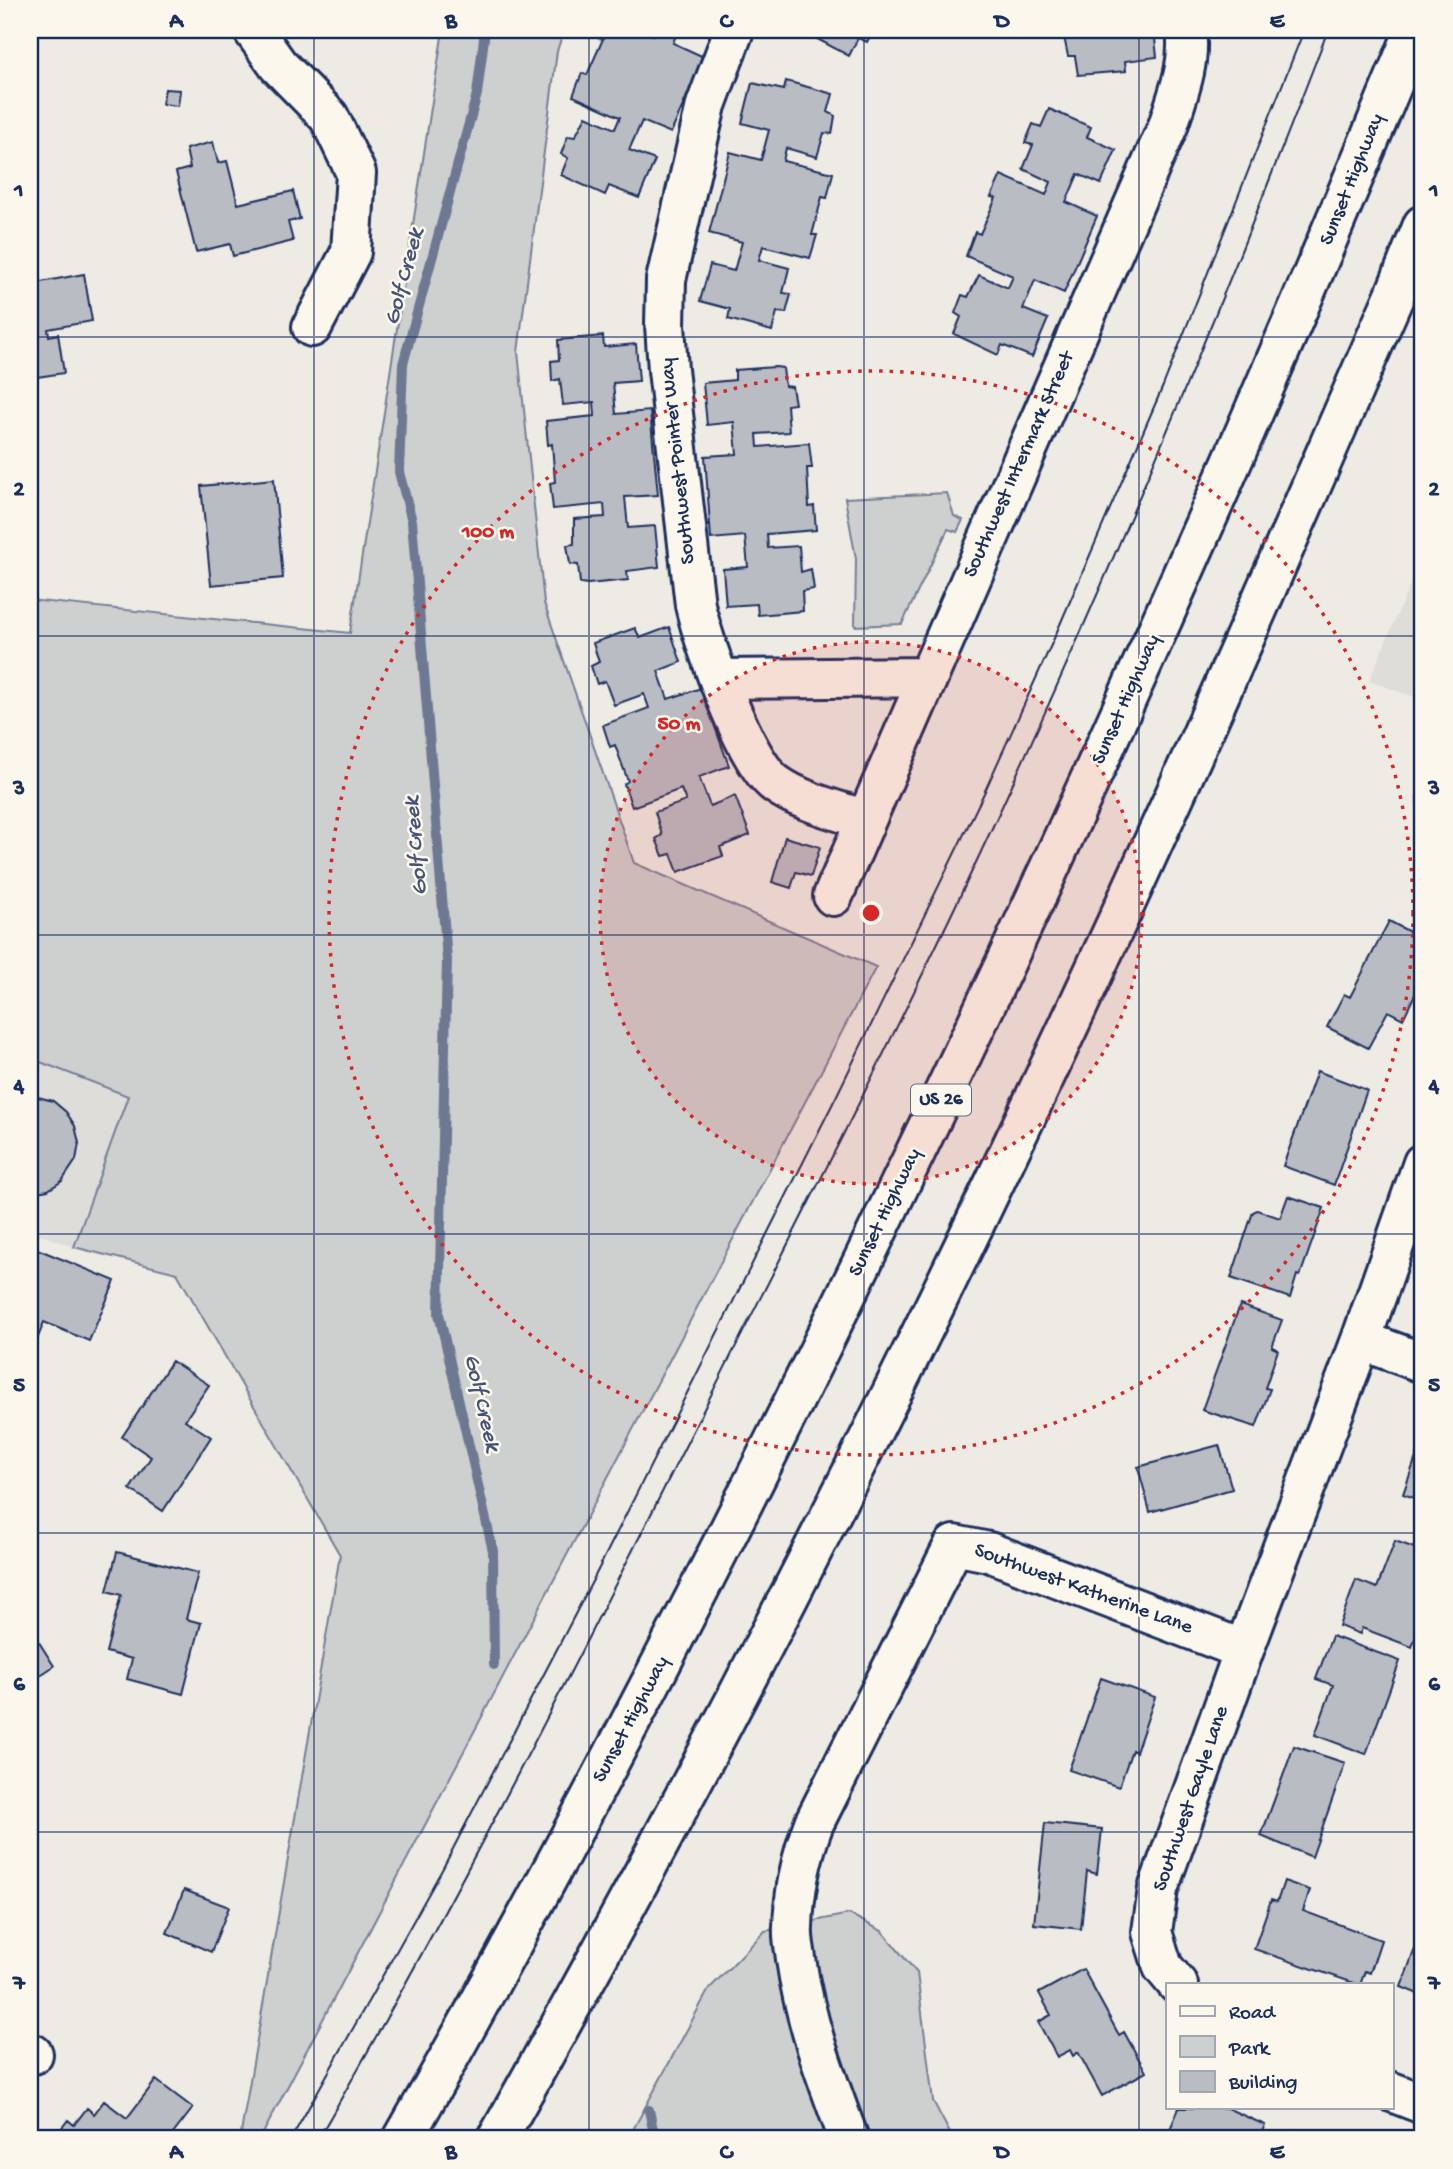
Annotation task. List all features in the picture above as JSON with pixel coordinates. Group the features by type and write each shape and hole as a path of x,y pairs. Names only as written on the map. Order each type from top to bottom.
{"main road":[{"path":"253,30 278,65 329,117 356,173 351,252 312,327"},
{"name":"Southwest Pointer Way","path":"734,30 721,60 703,119 666,280 668,370 695,605 701,632 750,754 768,778 793,794 866,820"},
{"name":"Southwest Intermark Street","path":"833,896 1168,126 1184,77 1188,45 1186,30"},
{"name":"Sunset Highway","path":"403,2139 645,1698 815,1361 976,1028 1130,695 1313,278 1415,30"},
{"path":"497,2139 777,1621 1000,1168 1174,798 1423,225"},
{"path":"720,679 928,677"},
{"path":"1244,1650 1361,1340 1423,1163"},
{"path":"1361,1340 1423,1363"},
{"name":"Southwest Katherine Lane","path":"849,2139 819,2058 800,1984 792,1930 796,1886 802,1853 814,1823 954,1545 989,1552 1244,1650"},
{"name":"Southwest Gayle Lane","path":"1176,1983 1163,1967 1152,1932 1158,1889 1244,1650"},
{"path":"1394,2093 1423,2104"}],"shaded area":[{"path":"1423,554 1423,700 1369,681"},
{"path":"30,1059 129,1096 74,1247 30,1231"}],"green space":[{"path":"443,30 564,30 557,51 518,352 544,603 634,863 876,967 260,2139 240,2139 340,1555 177,1273 74,1247 128,1096 30,1058 30,600 350,633"},
{"path":"947,493 954,516 963,520 957,532 948,529 902,624 855,626 856,559 845,498"},
{"path":"849,1914 882,1931 917,1973 933,2101 953,2139 628,2139 709,1989 765,1931"}],"building":[{"path":"601,30 640,30 653,35 655,30 678,30 673,43 704,57 671,133 642,121 629,150 655,160 639,198 609,186 605,195 561,175 568,158 561,154 568,136 575,137 586,116 615,129 620,117 573,96 582,73 587,75 603,39 598,38"},
{"path":"810,30 873,30 867,42 858,38 849,56 808,34"},
{"path":"1071,30 1154,30 1157,57 1125,61 1126,71 1078,75 1075,56 1068,56 1064,37 1071,35"},
{"path":"786,81 833,94 828,112 835,116 832,134 824,133 817,157 786,148 783,161 833,173 827,198 822,197 812,235 817,235 810,258 763,246 759,260 789,268 783,293 791,294 786,313 777,312 772,331 728,319 730,309 700,301 710,265 734,271 742,242 709,233 730,152 761,160 769,130 742,123 752,83 784,90"},
{"path":"165,89 180,90 178,106 162,104"},
{"path":"1049,109 1091,127 1087,137 1116,150 1101,184 1078,174 1066,202 1097,216 1064,293 1035,280 1023,309 1048,319 1032,357 1002,345 998,355 954,334 961,317 955,313 962,295 968,297 979,275 1008,288 1013,276 966,256 975,232 980,234 996,198 991,197 1001,175 1046,195 1051,182 1023,169 1033,145 1025,143 1033,124 1041,127"},
{"path":"213,142 218,163 227,161 238,204 293,191 300,219 288,222 293,241 233,256 230,244 196,252 176,172 190,168 186,149"},
{"path":"84,274 92,321 48,329 49,336 58,334 64,373 30,378 30,284"},
{"path":"603,336 604,347 636,344 639,381 613,383 616,414 650,411 658,495 625,497 628,528 655,526 659,567 627,571 628,580 588,584 580,583 578,565 570,564 567,545 574,544 574,519 605,517 604,504 553,509 550,483 555,482 552,444 548,445 546,421 595,416 594,402 563,405 560,379 552,381 551,361 559,360 558,340"},
{"path":"783,368 785,386 792,387 795,404 787,405 789,432 757,434 758,447 809,443 812,468 807,468 809,507 814,506 816,530 767,534 768,548 799,546 801,572 811,569 814,589 802,591 803,611 758,615 757,604 726,606 723,569 748,567 745,536 711,539 705,456 737,454 734,422 707,425 703,383 735,380 735,370"},
{"path":"274,479 283,578 211,585 201,486"},
{"path":"669,627 681,662 658,671 668,699 701,688 729,766 699,777 710,806 735,796 750,835 720,847 723,856 678,872 671,854 663,856 656,839 662,835 655,812 686,801 681,789 632,807 624,784 628,781 615,745 610,747 603,725 649,708 644,694 614,705 605,681 597,684 591,666 599,662 593,643 635,628 640,638"},
{"path":"1417,797 1423,797 1423,819 1419,819"},
{"path":"785,837 820,847 811,876 796,872 791,888 772,882"},
{"path":"1389,921 1423,939 1423,978 1403,1019 1388,1011 1368,1048 1327,1027 1344,994 1350,997"},
{"path":"1317,1071 1367,1090 1334,1185 1283,1166"},
{"path":"30,1095 53,1101 66,1112 75,1126 79,1143 76,1160 62,1181 48,1190 31,1193"},
{"path":"1288,1196 1324,1208 1290,1298 1231,1278 1253,1212 1257,1210 1280,1218"},
{"path":"30,1246 115,1281 89,1341 44,1322 37,1340 30,1337"},
{"path":"1240,1305 1282,1320 1272,1347 1278,1350 1265,1388 1270,1389 1256,1427 1202,1410"},
{"path":"172,1361 209,1385 185,1420 211,1437 163,1511 130,1489 151,1457 122,1437"},
{"path":"1219,1445 1232,1489 1150,1512 1138,1467"},
{"path":"1419,1449 1423,1450 1423,1501 1403,1494"},
{"path":"1395,1541 1423,1551 1423,1617 1412,1647 1362,1628 1360,1634 1339,1626 1356,1580 1377,1588"},
{"path":"117,1552 198,1573 186,1619 201,1623 183,1694 127,1679 132,1659 106,1652 121,1595 107,1591"},
{"path":"30,1628 54,1666 30,1682"},
{"path":"1332,1636 1400,1661 1366,1754 1315,1735 1333,1685 1316,1679"},
{"path":"1101,1678 1155,1697 1136,1752 1132,1750 1119,1787 1069,1770"},
{"path":"1294,1746 1345,1763 1312,1857 1261,1836"},
{"path":"1045,1823 1102,1829 1097,1874 1087,1871 1081,1929 1034,1924"},
{"path":"1284,1881 1310,1890 1303,1911 1381,1940 1370,1973 1365,1971 1361,1983 1354,1983 1254,1949 1271,1900 1277,1902"},
{"path":"184,1890 229,1907 211,1952 167,1933"},
{"path":"1420,1935 1423,1937 1423,1996 1401,1987"},
{"path":"1083,1969 1119,2035 1124,2032 1146,2072 1102,2096 1078,2052 1073,2056 1070,2050 1057,2057 1038,2022 1051,2015 1039,1993"},
{"path":"156,2080 193,2108 169,2139 53,2139 68,2120 74,2125 87,2108 94,2114 104,2101 127,2118"},
{"path":"1178,2110 1231,2110 1265,2125 1259,2139 1179,2139 1168,2134"},
{"path":"1294,2130 1322,2139 1291,2139"}],"waterway":[{"name":"Golf Creek","path":"485,30 477,94 403,364 399,472 412,521 447,960 439,1314 493,1551 494,1665"},
{"name":"Golf Creek","path":"649,2110 655,2139"}],"tram line":[{"path":"291,2139 443,1868 595,1576 836,1097 984,793 1163,386 1304,30"},
{"path":"318,2139 470,1865 934,952 1048,705 1132,514 1213,321 1328,30"}]}
